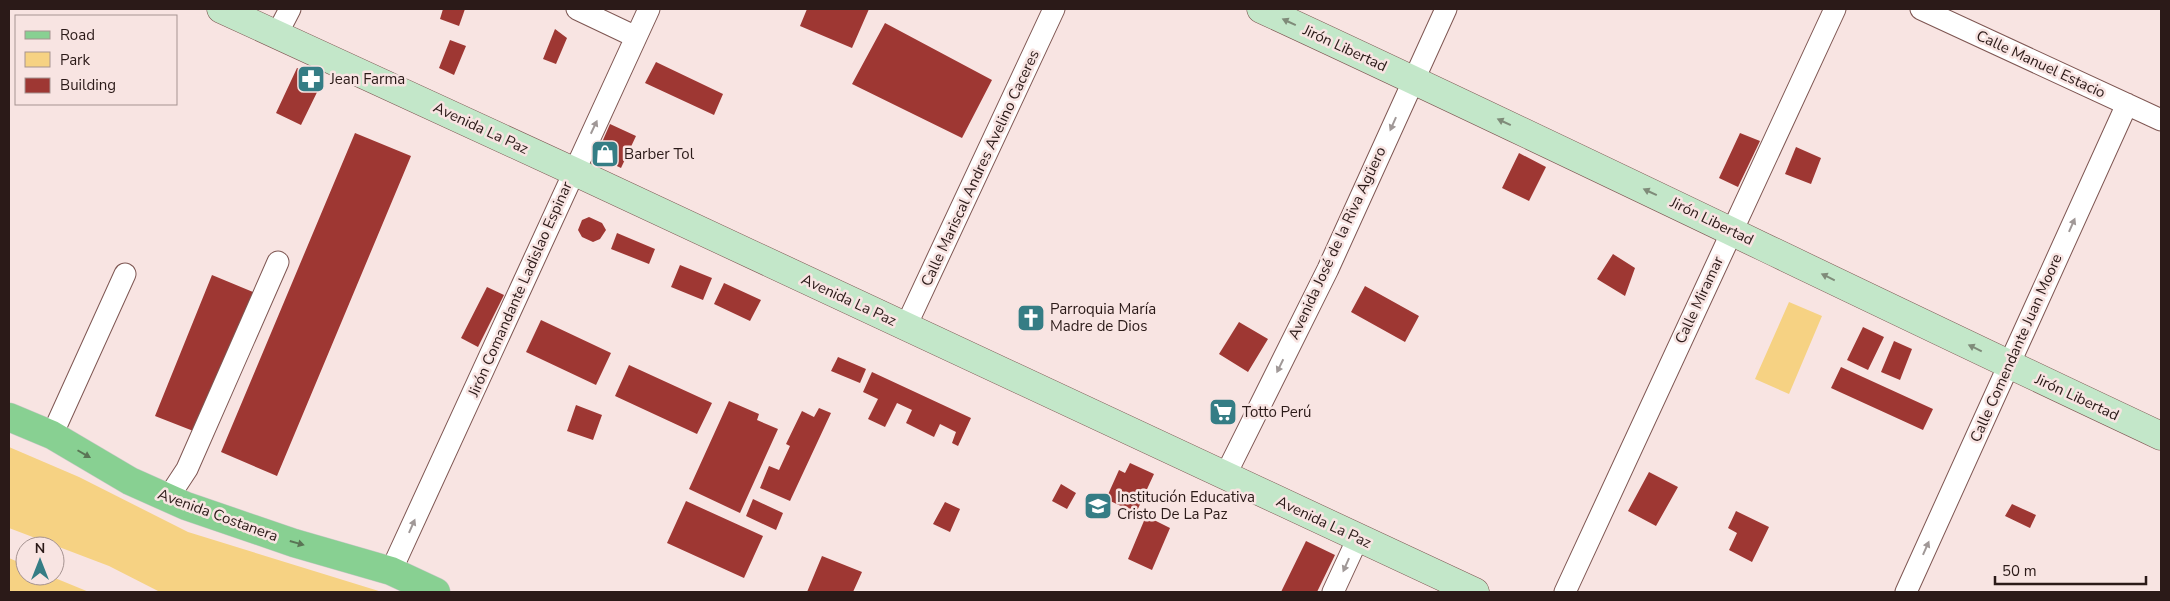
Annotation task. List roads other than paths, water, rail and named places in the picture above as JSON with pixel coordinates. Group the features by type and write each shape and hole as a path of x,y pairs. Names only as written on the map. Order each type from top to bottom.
{"main road":[{"name":"Avenida La Paz","path":"221,9 574,171 1471,591"},
{"name":"Jirón Libertad","path":"1261,9 1732,230 2008,365 2161,436"},
{"name":"Avenida Costanera","path":"9,417 52,436 130,480 168,498 294,542 391,570 436,592"}],"street":[{"path":"278,34 290,9"},
{"path":"577,9 636,37"},
{"name":"Jirón Comandante Ladislao Espinar","path":"391,570 649,9"},
{"name":"Calle Mariscal Andres Avelino Caceres","path":"906,326 1054,9"},
{"name":"Avenida José de la Riva Agüero","path":"1225,476 1328,269 1412,79 1446,9"},
{"name":"Calle Miramar","path":"1565,592 1835,9"},
{"name":"Calle Manuel Estacio","path":"1921,9 2161,120"},
{"name":"Calle Comendante Juan Moore","path":"1906,592 2127,104"},
{"path":"168,498 187,469 278,262"},
{"path":"52,436 125,274"},
{"path":"1333,592 1358,538"}],"place":[{"name":"Jean Farma","path":"311,79"},
{"name":"Barber Tol","path":"605,154"},
{"name":"Parroquia María Madre de Dios","path":"1031,318"},
{"name":"Totto Perú","path":"1223,412"},
{"name":"Institución Educativa Cristo De La Paz","path":"1098,506"}]}
